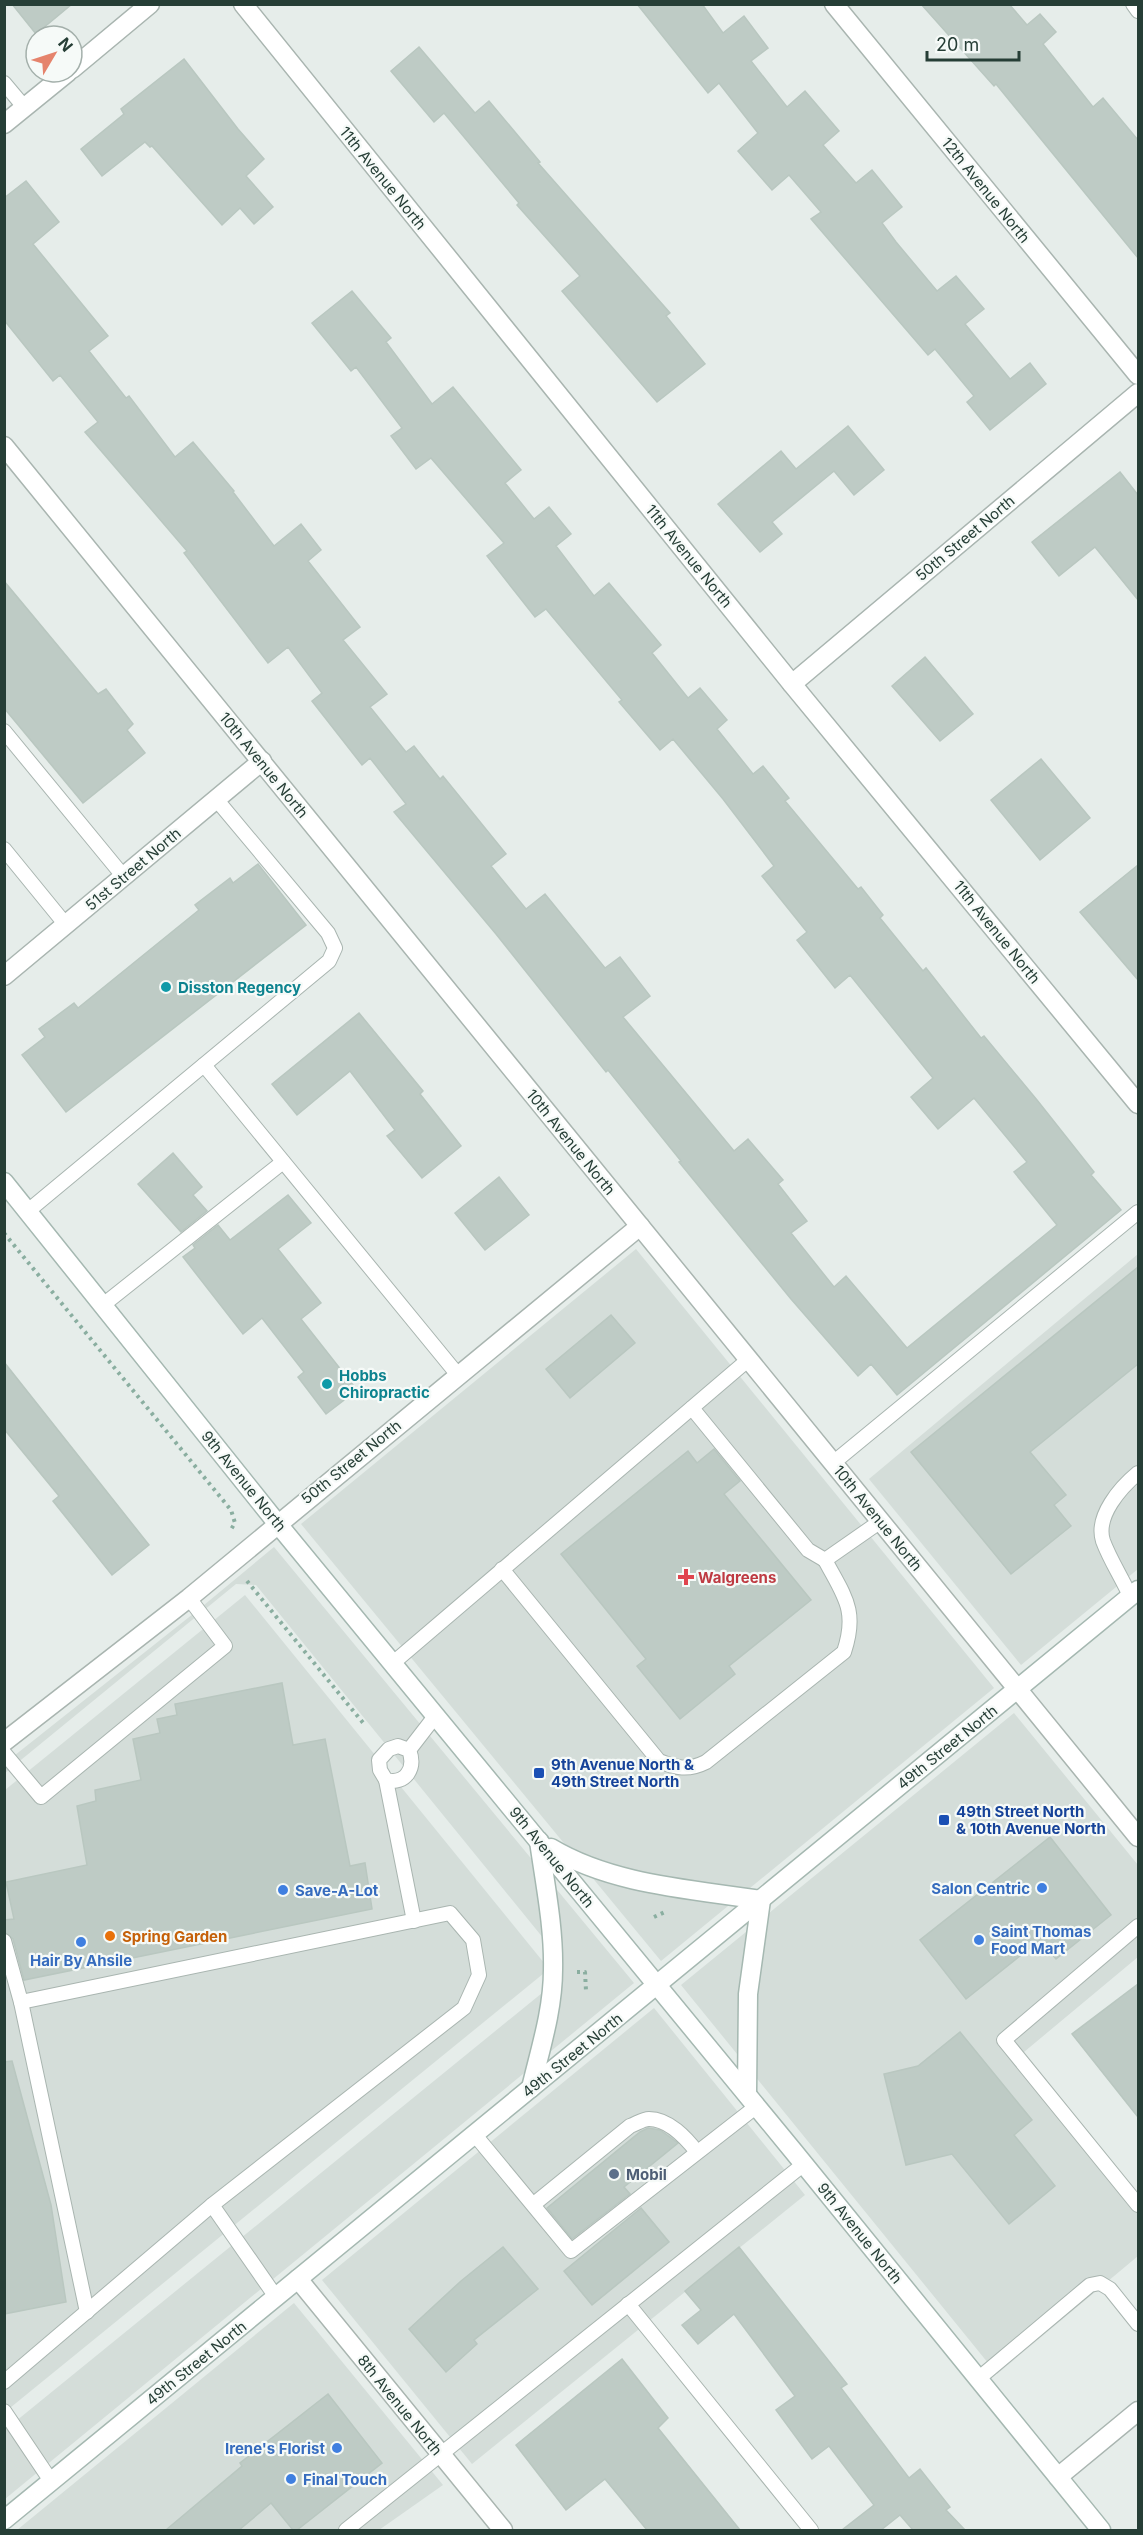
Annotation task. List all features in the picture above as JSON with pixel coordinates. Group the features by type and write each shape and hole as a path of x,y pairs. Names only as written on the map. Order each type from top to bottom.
{"street":[{"path":"84,59 150,4"},
{"name":"11th Avenue North","path":"243,4 792,684 1138,1104"},
{"name":"12th Avenue North","path":"834,4 1138,375"},
{"path":"4,124 54,84"},
{"name":"50th Street North","path":"792,684 1138,393"},
{"name":"10th Avenue North","path":"4,446 1138,1837"},
{"name":"51st Street North","path":"4,976 262,761"},
{"name":"9th Avenue North","path":"4,1182 278,1523 752,2100 1101,2530"},
{"name":"50th Street North","path":"4,1742 189,1598 640,1226"},
{"name":"49th Street North","path":"4,2520 1134,1593"},
{"path":"539,1841 573,1862 652,1884 761,1899 748,1994 752,2100"},
{"path":"531,2088 549,2012 554,1971 552,1936 539,1841"},
{"name":"8th Avenue North","path":"298,2279 503,2530"},
{"path":"1058,2477 1138,2411"}],"lane":[{"path":"1133,4 1138,11"},
{"path":"4,83 25,108"},
{"path":"4,731 124,877"},
{"path":"28,1211 323,967 329,961 335,948 328,933 216,800"},
{"path":"4,849 66,925"},
{"path":"204,1065 458,1375"},
{"path":"103,1305 283,1162"},
{"path":"833,1463 1138,1212"},
{"path":"393,1663 749,1359"},
{"path":"502,1569 658,1761 678,1768 694,1768 706,1762 844,1652 850,1634 851,1618 846,1598 825,1560 808,1550 692,1408"},
{"path":"1134,1593 1102,1539 1104,1516 1119,1491 1138,1473"},
{"path":"825,1560 881,1521"},
{"path":"4,1753 41,1797 225,1646 189,1598"},
{"path":"409,1750 436,1715"},
{"path":"409,1750 398,1746 389,1749 379,1760 380,1770 386,1780 414,1921"},
{"path":"386,1780 395,1782 406,1777 411,1771 412,1760 409,1750"},
{"path":"4,2382 212,2205 464,2008 479,1975 473,1940 450,1913 21,2002"},
{"path":"1138,1926 1004,2040 1138,2205"},
{"path":"4,1941 21,2002 87,2312"},
{"path":"475,2135 571,2251 698,2152 752,2100"},
{"path":"534,2204 630,2126 648,2119 666,2123 698,2152"},
{"path":"346,2530 804,2164"},
{"path":"212,2205 276,2297"},
{"path":"978,2379 1090,2285 1100,2283 1110,2289 1138,2324"},
{"path":"628,2304 811,2530"},
{"path":"4,2411 51,2481"}],"path":[{"path":"4,1233 231,1510 235,1523 228,1533"},
{"path":"244,1578 364,1724"},
{"path":"654,1917 670,1910"},
{"path":"585,1972 586,1991"}],"shaded area":[{"path":"636,1249 994,1688 661,1961 301,1524"},
{"path":"1138,1254 1138,1569 1021,1665 869,1479"},
{"path":"274,1547 634,1983 5,2499 5,2430 558,1980 561,1960 256,1585 236,1584 5,1773 5,1763"},
{"path":"245,1595 549,1969 5,2412 5,1790"},
{"path":"1014,1713 1138,1865 1138,1957 1018,2057 1138,2202 1138,2256 997,2374 681,1985"},
{"path":"654,2008 805,2195 472,2464 322,2280"},
{"path":"294,2303 443,2485 379,2530 17,2530"}],"building":[{"path":"12,4 72,4 48,24 28,24"},
{"path":"637,4 702,4 723,33 744,16 768,48 751,61 787,107 805,91 839,131 823,145 856,183 872,170 902,207 882,223 896,242 937,291 956,276 984,309 965,324 1010,379 1030,363 1046,384 990,430 967,402 974,396 935,349 928,355 811,219 821,212 789,175 772,190 738,151 758,133 719,83 708,93"},
{"path":"921,4 1009,4 1027,25 1040,14 1056,32 1043,44 1093,107 1103,98 1138,140 1138,258 996,84 994,86"},
{"path":"419,47 475,113 489,101 540,162 538,163 670,313 666,316 705,364 657,402 562,291 580,276 517,205 519,203 444,113 434,122 391,71"},
{"path":"184,59 264,159 246,176 273,207 254,224 240,208 222,225 152,146 150,147 145,142 102,176 81,149 124,114 121,109"},
{"path":"26,181 59,222 33,244 108,336 89,351 126,398 129,396 175,457 193,442 234,491 274,546 301,524 321,550 308,561 360,627 343,640 387,694 370,707 406,752 414,746 440,779 443,776 506,854 491,866 526,909 545,894 605,968 620,957 650,996 623,1017 734,1151 748,1139 783,1180 778,1184 807,1221 791,1233 834,1287 846,1276 907,1348 1057,1225 1014,1172 1027,1162 974,1098 938,1129 911,1097 933,1078 850,975 835,988 797,940 807,932 762,876 774,866 723,799 673,739 660,750 619,702 622,700 546,609 535,617 487,556 504,543 431,458 416,469 391,436 402,428 356,367 351,371 312,323 352,291 391,338 386,342 432,404 453,387 521,470 505,483 534,519 549,507 571,534 556,546 594,596 609,583 661,645 652,653 688,698 700,688 727,720 717,729 753,774 763,766 789,798 785,801 858,889 861,887 883,915 880,918 923,971 926,968 981,1038 984,1036 1037,1100 1094,1172 1091,1175 1121,1210 897,1395 871,1364 858,1376 791,1299 679,1162 681,1161 608,1070 606,1072 496,934 394,812 406,804 370,758 362,765 312,701 322,693 288,647 268,663 184,553 187,551 85,432 98,422 60,375 53,381 4,320 4,198"},
{"path":"848,426 884,470 854,495 834,471 772,522 782,534 760,552 718,504 781,451 796,469"},
{"path":"1120,472 1138,495 1138,600 1095,547 1059,576 1032,542"},
{"path":"4,581 98,694 106,689 133,724 127,730 145,753 83,803 4,708"},
{"path":"925,657 973,714 940,741 892,686"},
{"path":"1041,759 1090,818 1040,860 991,800"},
{"name":"Disston Regency","path":"258,864 306,925 66,1112 22,1055 45,1037 39,1029 74,1003 78,1008 199,910 195,905 230,878 233,883"},
{"path":"1138,865 1138,980 1080,912"},
{"path":"359,1013 423,1091 420,1094 461,1146 422,1178 387,1136 395,1130 350,1071 297,1115 272,1084"},
{"path":"173,1153 202,1187 193,1195 207,1211 181,1232 138,1184"},
{"path":"499,1177 529,1215 485,1250 455,1213"},
{"path":"288,1195 311,1223 278,1249 321,1303 301,1319 357,1390 326,1414 298,1377 304,1372 262,1318 243,1334 183,1257 195,1248 193,1245 218,1225 230,1240"},
{"path":"1138,1267 1138,1364 1030,1452 1066,1495 1054,1505 1071,1526 1011,1574 911,1452"},
{"path":"611,1315 635,1343 570,1398 546,1369"},
{"path":"4,1362 149,1545 112,1575 53,1501 59,1496 4,1429"},
{"name":"Walgreens","path":"714,1449 740,1481 724,1494 811,1600 729,1666 735,1674 680,1719 637,1666 646,1659 561,1554 688,1451 697,1463"},
{"path":"282,1683 293,1745 325,1739 350,1866 365,1863 372,1909 24,1980 13,1939 4,1932 4,1920 14,1919 6,1882 87,1865 77,1806 96,1801 95,1790 141,1780 133,1739 160,1733 157,1719 177,1715 175,1704"},
{"path":"1050,1837 1111,1915 1056,1959 1040,1940 966,1999 920,1940"},
{"path":"1138,1984 1138,2117 1072,2034"},
{"path":"960,2032 1032,2120 1014,2135 1055,2186 1009,2224 952,2154 906,2165 884,2074 918,2066"},
{"path":"12,2061 51,2205 66,2302 4,2314 4,2062"},
{"name":"Mobil","path":"648,2128 660,2130 678,2143 624,2187 630,2194 572,2239 547,2208 640,2132"},
{"path":"641,2208 669,2242 592,2305 564,2271"},
{"path":"503,2247 538,2289 474,2340 477,2344 446,2372 409,2329 461,2281"},
{"path":"739,2247 847,2384 841,2388 909,2478 920,2469 950,2507 946,2510 965,2530 913,2530 900,2515 881,2530 842,2530 874,2505 829,2446 812,2459 776,2410 795,2396 734,2314 698,2344 682,2325 701,2310 685,2291"},
{"path":"622,2359 668,2418 658,2428 740,2530 647,2530 605,2479 566,2510 516,2445"},
{"path":"328,2394 382,2463 297,2530 293,2530 271,2503 239,2530 166,2530 242,2466 240,2463"}],"place":[{"name":"Disston Regency","path":"166,987"},
{"name":"Hobbs Chiropractic","path":"327,1384"},
{"name":"Walgreens","path":"686,1577"},
{"name":"9th Avenue North & 49th Street North","path":"539,1773"},
{"name":"49th Street North & 10th Avenue North","path":"944,1820"},
{"name":"Salon Centric","path":"1042,1888"},
{"name":"Save-A-Lot","path":"283,1890"},
{"name":"Spring Garden","path":"110,1936"},
{"name":"Saint Thomas Food Mart","path":"979,1940"},
{"name":"Hair By Ahsile","path":"81,1942"},
{"name":"Mobil","path":"614,2174"},
{"name":"Irene's Florist","path":"337,2448"},
{"name":"Final Touch","path":"291,2479"}]}
